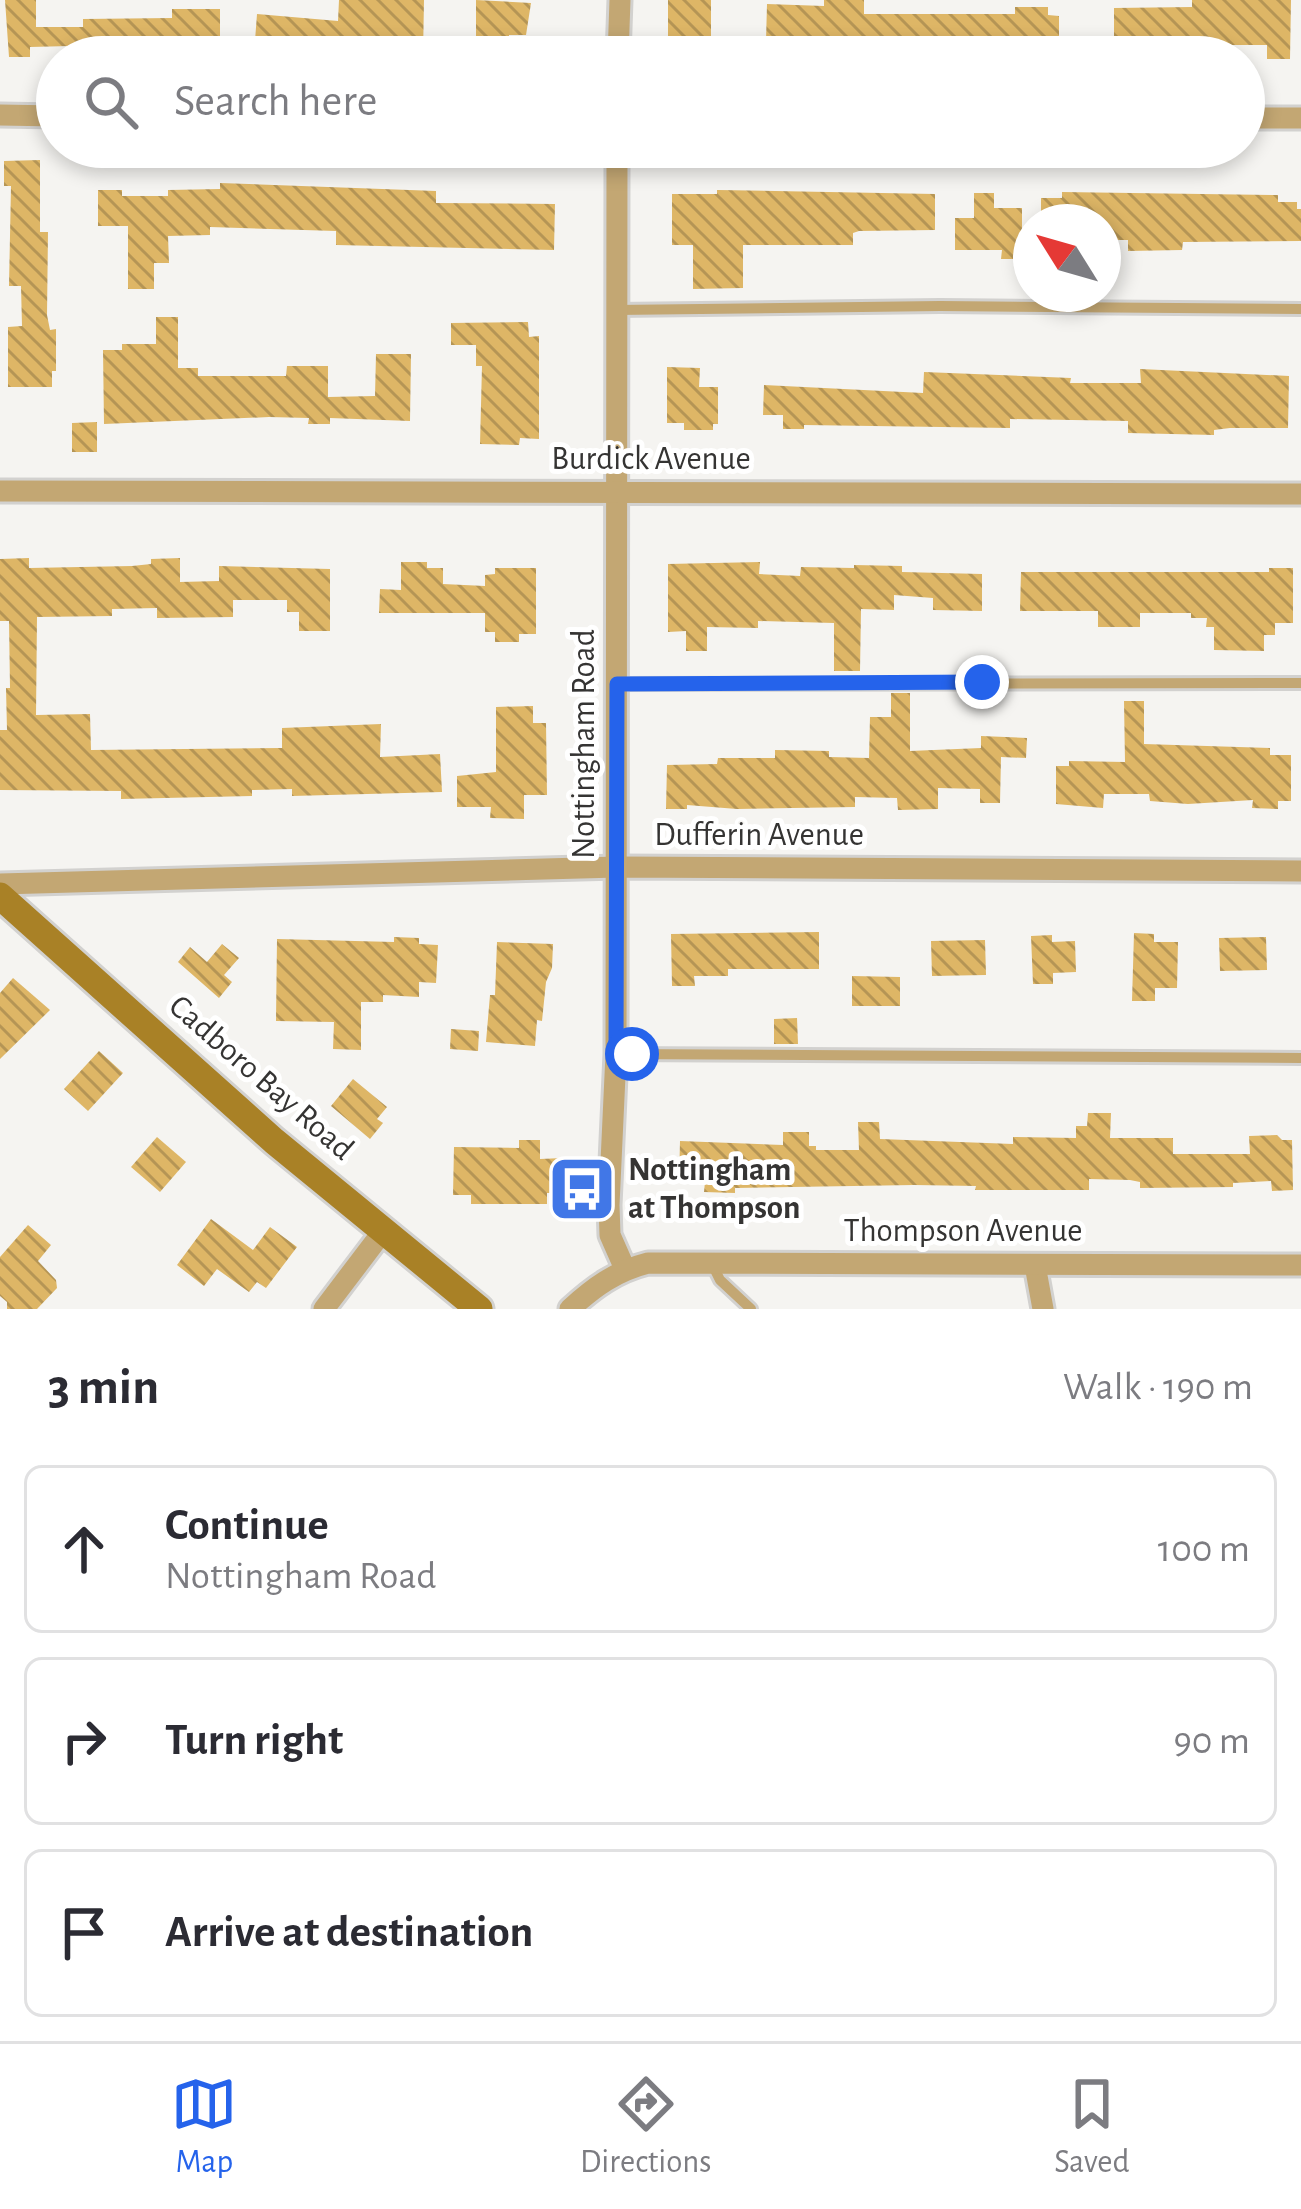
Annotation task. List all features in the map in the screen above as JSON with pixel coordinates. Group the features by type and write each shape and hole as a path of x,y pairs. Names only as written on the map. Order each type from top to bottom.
{"main road":[{"name":"Cadboro Bay Road","path":"0,896 274,1141 479,1309"}],"street":[{"path":"619,36 620,0"},
{"path":"0,116 36,116"},
{"path":"1265,118 1301,118"},
{"name":"Nottingham Road","path":"617,168 616,1054 609,1220 610,1235 625,1269"},
{"name":"Burdick Avenue","path":"0,491 1301,494"},
{"name":"Dufferin Avenue","path":"0,884 617,867 1301,871"},
{"path":"324,1309 384,1230"},
{"name":"Thompson Avenue","path":"625,1269 648,1263 711,1262 1301,1265"},
{"path":"1035,1264 1043,1309"},
{"path":"570,1309 596,1285 625,1269"}],"lane":[{"path":"616,310 1301,309"},
{"path":"617,684 1301,683"},
{"path":"616,1054 1301,1058"},
{"path":"711,1262 720,1280 751,1309"}],"building":[{"path":"5,0 36,0 36,27 83,27 83,19 172,18 172,9 220,9 220,36 36,36 30,57 9,57"},
{"path":"339,0 424,0 423,36 255,36 257,14 338,21"},
{"path":"476,0 531,3 526,35 476,36"},
{"path":"668,0 711,0 711,36 668,36"},
{"path":"824,0 864,0 864,14 1015,14 1015,7 1048,7 1048,15 1059,16 1059,36 766,36 767,4 824,6"},
{"path":"1192,0 1291,0 1290,59 1267,59 1265,36 1114,36 1114,8 1192,7"},
{"path":"36,160 40,168 40,232 48,232 47,315 50,330 56,329 52,387 8,387 8,327 22,326 21,286 9,286 11,186 4,186 4,161"},
{"path":"220,183 436,191 436,203 555,204 554,250 336,245 336,231 210,227 210,235 168,236 169,263 154,263 154,289 128,289 128,226 98,226 98,190 122,190 122,196 168,196 168,190 220,189"},
{"path":"717,190 935,194 935,230 859,231 853,233 853,245 743,245 743,288 693,289 693,245 672,245 672,194 717,194"},
{"path":"1062,192 1278,195 1278,202 1297,202 1301,209 1301,241 1183,242 1182,250 1128,251 1128,240 1121,240 1121,204 1041,204 1041,198 1062,198"},
{"path":"974,193 994,193 994,208 1013,208 1013,259 1001,259 1002,250 955,250 955,218 974,218"},
{"path":"156,317 178,317 178,368 198,368 198,376 286,376 287,366 328,366 328,397 375,396 376,354 411,354 410,421 330,418 330,424 308,424 309,418 269,417 104,424 103,350 122,350 122,344 156,344"},
{"path":"528,322 529,337 539,336 539,439 520,438 519,445 480,444 482,366 476,366 476,345 451,345 451,323"},
{"path":"667,367 700,368 699,387 718,387 718,424 713,424 713,430 684,430 684,423 667,423"},
{"path":"1140,369 1289,376 1288,428 1230,428 1214,430 1214,435 1128,433 1128,421 1010,419 1010,428 804,425 804,429 783,429 783,415 763,415 764,385 923,393 924,372 1141,383"},
{"path":"97,422 97,452 72,452 72,423"},
{"path":"29,558 29,568 132,566 151,564 151,559 180,558 180,582 219,581 219,566 330,569 330,631 299,631 299,612 287,612 287,600 233,600 233,617 157,618 157,608 112,609 112,616 37,617 36,715 90,714 91,750 282,748 282,728 381,724 380,757 440,754 442,792 292,796 292,789 252,790 252,796 121,799 121,791 0,790 0,730 7,730 6,688 10,688 9,621 0,621 0,559"},
{"path":"401,562 427,562 427,568 443,568 443,584 485,586 485,575 495,574 495,568 536,568 536,634 519,634 519,642 495,642 495,632 485,632 485,613 379,613 380,589 401,590"},
{"path":"760,562 759,574 800,576 801,567 854,565 902,566 902,572 982,574 982,611 933,610 933,598 894,595 894,610 861,609 860,671 834,671 834,623 758,621 758,628 707,627 707,651 686,651 686,631 668,632 668,564"},
{"path":"1269,568 1293,568 1293,623 1275,623 1275,635 1264,635 1264,651 1214,650 1214,627 1206,627 1207,618 1191,618 1191,613 1140,613 1140,627 1098,627 1098,611 1020,611 1021,572 1269,572"},
{"path":"891,693 910,693 910,751 981,748 981,736 1027,738 1026,758 1001,757 1000,803 980,803 980,789 938,788 938,809 898,810 897,798 855,797 855,807 687,805 687,809 666,809 667,765 717,764 718,758 775,758 775,750 869,758 870,717 891,717"},
{"path":"1124,701 1144,701 1144,744 1270,748 1270,755 1291,755 1291,801 1278,801 1278,809 1252,808 1253,800 1188,804 1150,801 1149,794 1104,794 1103,808 1056,804 1056,766 1069,766 1069,761 1125,762"},
{"path":"533,706 533,723 546,723 547,795 524,795 524,819 490,818 491,807 457,807 457,776 496,772 496,707"},
{"path":"819,932 819,969 728,969 728,976 694,976 695,986 672,986 671,934"},
{"path":"1134,933 1154,934 1154,942 1178,942 1177,988 1155,988 1155,1001 1132,1001"},
{"path":"1052,935 1052,942 1075,941 1076,972 1053,973 1053,984 1033,984 1031,936"},
{"path":"394,937 438,945 436,983 419,982 419,997 383,995 383,1002 361,1002 361,1050 333,1049 334,1022 276,1021 277,939 394,942"},
{"path":"1266,937 1267,970 1220,971 1219,938"},
{"path":"985,940 986,975 932,976 931,941"},
{"path":"497,942 553,944 535,1046 486,1042 490,995 495,995"},
{"path":"222,944 239,958 224,975 232,982 219,998 178,962 190,947 207,962"},
{"path":"852,976 900,977 900,1006 852,1006"},
{"path":"13,978 50,1010 0,1059 0,993"},
{"path":"797,1018 798,1044 774,1044 774,1019"},
{"path":"451,1029 479,1031 478,1051 450,1049"},
{"path":"99,1051 123,1073 88,1111 64,1089"},
{"path":"353,1079 387,1107 377,1119 383,1123 370,1139 331,1106"},
{"path":"1088,1113 1111,1113 1110,1138 1173,1138 1173,1154 1250,1154 1249,1136 1292,1140 1293,1190 1272,1191 1271,1181 1233,1183 1233,1187 1140,1188 1140,1182 1130,1180 1089,1179 1089,1190 914,1185 735,1188 735,1193 704,1192 705,1182 679,1181 680,1141 783,1145 783,1132 809,1132 809,1146 816,1150 859,1150 858,1122 879,1122 880,1139 1013,1144 1013,1137 1076,1138 1076,1126 1087,1126"},
{"path":"157,1137 186,1162 160,1192 131,1167"},
{"path":"519,1140 540,1140 540,1159 563,1158 563,1193 547,1193 547,1204 471,1204 471,1195 453,1195 454,1147 519,1148"},
{"path":"211,1219 253,1250 270,1227 297,1247 266,1288 257,1282 249,1292 217,1269 204,1286 177,1265"},
{"path":"28,1225 51,1245 38,1261 56,1280 57,1288 37,1309 7,1309 0,1296 0,1257"}],"place":[{"name":"Nottingham at Thompson","path":"582,1189"}],"route":[{"path":"632,1054 616,1054 617,684 982,682"}]}
